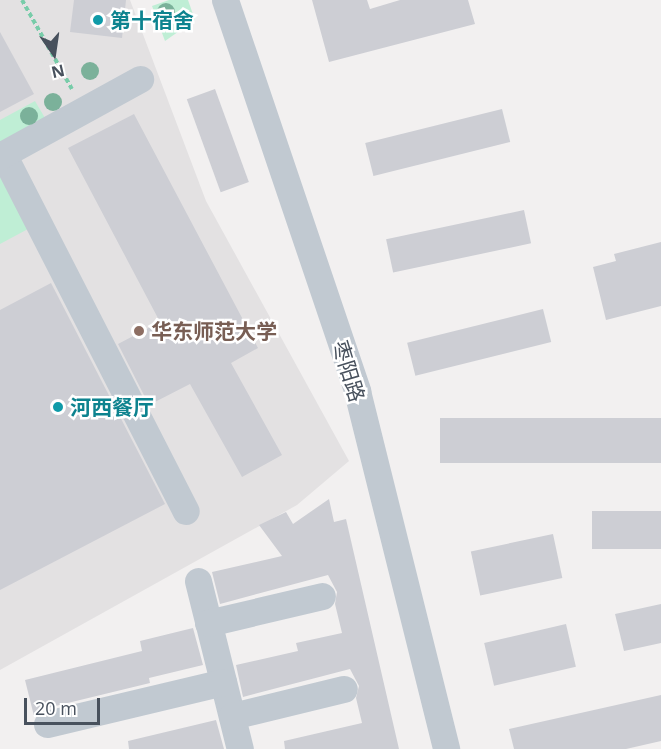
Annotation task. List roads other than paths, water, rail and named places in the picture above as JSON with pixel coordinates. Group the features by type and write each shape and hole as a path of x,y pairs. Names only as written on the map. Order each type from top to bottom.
{"street":[{"name":"枣阳路","path":"225,0 357,391 446,749"},
{"path":"140,79 2,155 186,511"},
{"path":"198,581 236,732"},
{"path":"210,631 324,604"},
{"path":"47,724 223,682"},
{"path":"236,732 344,689"},
{"path":"236,732 317,713"}],"place":[{"name":"第十宿舍","path":"98,20"},
{"name":"华东师范大学","path":"139,331"},
{"name":"河西餐厅","path":"58,407"}]}
